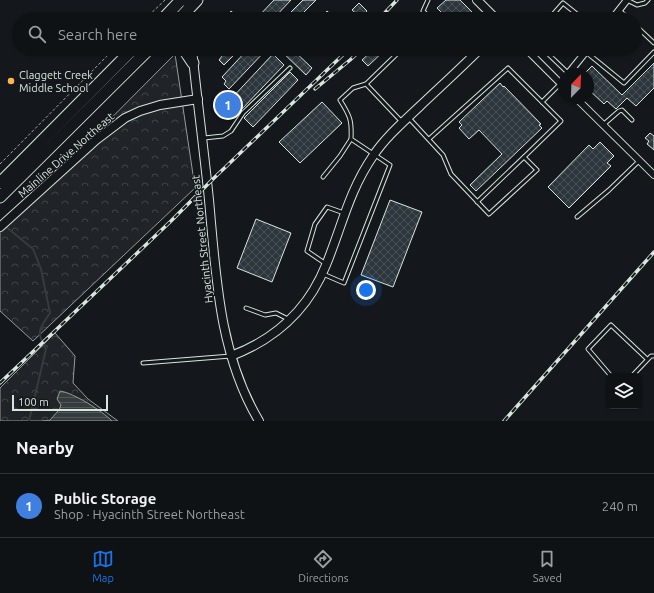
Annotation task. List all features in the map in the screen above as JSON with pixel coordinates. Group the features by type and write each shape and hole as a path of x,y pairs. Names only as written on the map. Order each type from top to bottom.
{"highway":[{"path":"170,12 181,0"},
{"path":"188,10 198,0"},
{"path":"0,183 126,56"},
{"path":"1,197 142,56"},
{"path":"188,56 193,63"}],"street":[{"path":"477,0 489,12"},
{"path":"619,10 627,0"},
{"name":"Hyacinth Street Northeast","path":"192,56 218,291 225,334 231,356 246,397 259,421"},
{"path":"534,56 558,78"},
{"path":"573,68 582,56"},
{"path":"231,356 245,351 268,338 289,320 303,305 322,274 344,213 362,172 380,146 405,120 471,58"},
{"name":"Mainline Drive Northeast","path":"0,227 96,140 125,118 140,111 160,105 198,99"},
{"path":"582,104 654,175"}],"lane":[{"path":"424,12 423,11 428,0"},
{"path":"627,0 637,5 645,3 648,0"},
{"path":"555,12 563,3 574,12"},
{"path":"642,32 654,43"},
{"path":"594,56 624,83 654,52"},
{"path":"322,177 340,156 351,139 352,124 349,114 340,100 353,88 366,84 395,56"},
{"path":"550,56 562,68"},
{"path":"202,138 223,136 231,131 243,113 290,68"},
{"path":"428,139 508,68 561,120 477,202"},
{"path":"366,84 428,139 443,155 451,174 489,214 536,170 524,157"},
{"path":"542,102 558,88"},
{"path":"603,126 622,110 632,120"},
{"path":"322,274 344,284 390,165 351,139"},
{"path":"577,217 609,190 639,161"},
{"path":"326,264 307,252 315,224 327,207 344,213"},
{"path":"246,308 265,315 276,313 289,320"},
{"path":"608,373 588,349 611,325 647,359"},
{"path":"143,363 231,356"},
{"path":"635,373 647,359 654,356"}],"path":[{"path":"152,12 165,0"},
{"path":"0,164 107,56"}],"green space":[{"path":"173,56 175,56 195,188 33,341 0,311 0,230"},
{"path":"55,333 75,356 73,383 88,399 118,421 0,421 0,388"}],"shaded area":[{"path":"60,391 73,395 88,403 112,421 49,421 59,410 61,405 57,399"}],"building":[{"path":"274,0 291,0 280,12 263,12"},
{"path":"303,0 316,0 304,12 291,12"},
{"path":"446,0 460,0 472,12 441,12 437,8"},
{"path":"359,3 367,11 354,12 352,10"},
{"path":"222,56 233,56 224,65 219,60"},
{"path":"242,56 260,56 229,89 224,84 226,81 222,77"},
{"path":"271,56 275,56 284,65 241,110 230,100"},
{"path":"286,56 299,56 312,68 306,75"},
{"path":"366,56 379,56 368,66 362,60"},
{"path":"654,63 654,88 636,106 627,98 616,109 607,101 604,104 594,95 594,68 590,68 592,66 622,95"},
{"path":"290,72 298,80 253,127 244,118"},
{"path":"500,83 541,124 539,125 542,128 476,191 470,185 502,154 479,130 469,139 459,128 462,125 459,122"},
{"path":"226,98 233,104 226,111 219,105"},
{"path":"322,102 342,123 300,163 279,142"},
{"path":"650,133 654,136 654,150 647,144 649,141 645,138"},
{"path":"600,142 614,156 607,163 611,166 569,208 548,187 589,145 593,149"},
{"path":"390,200 422,212 393,287 361,275"},
{"path":"256,219 291,233 272,282 237,268"}],"waterway":[{"path":"5,226 33,249 41,269 50,313 43,323 40,331 41,338 46,349 29,421"}],"railway":[{"path":"386,12 397,0"},
{"path":"0,383 342,56"},
{"path":"315,89 354,56"},
{"path":"504,421 654,252"}],"place":[{"name":"Claggett Creek Middle School","path":"11,81"},
{"name":"Public Storage","path":"228,105"}]}
